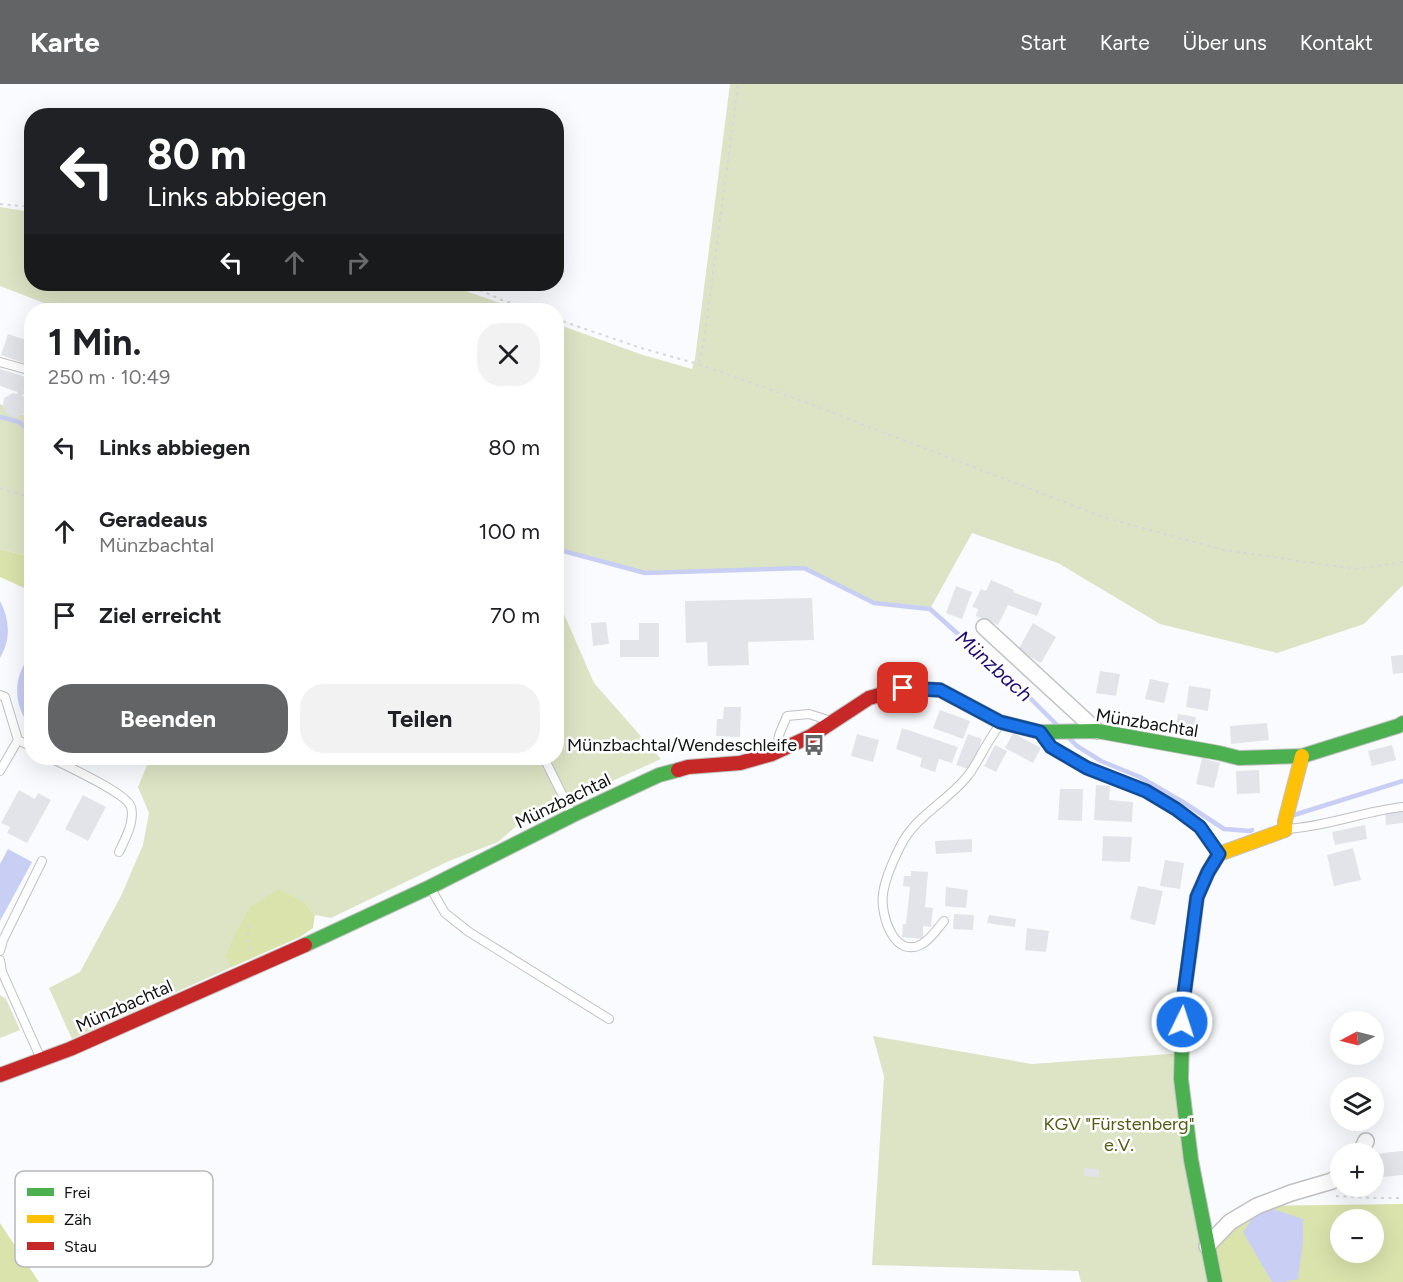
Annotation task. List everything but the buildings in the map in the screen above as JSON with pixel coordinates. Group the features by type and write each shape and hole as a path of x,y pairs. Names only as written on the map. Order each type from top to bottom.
{"street":[{"path":"984,627 1097,731"},
{"name":"Münzbachtal","path":"0,1076 70,1049 346,927 659,775 688,766 740,763 776,753 798,743 869,698 903,688 940,690 1000,722 1045,733 1097,731 1239,758 1302,756 1403,723"},
{"path":"1215,1282 1191,1160 1181,1079 1183,1002 1197,897 1219,854 1285,825 1302,756"},
{"path":"1207,1246 1230,1222 1257,1206 1330,1182"}],"lane":[{"path":"0,362 24,369"},
{"path":"0,695 5,697 18,740 24,743"},
{"path":"776,753 779,735 787,716 809,714 832,722"},
{"path":"944,921 922,944 908,948 900,945 888,923 883,904 883,893 900,846 911,828 968,776 1000,722"},
{"path":"1045,733 1051,747 1087,768 1146,791 1176,809 1200,827 1219,854"},
{"path":"0,771 18,740"},
{"path":"64,765 121,795 131,805 132,820 119,852"},
{"path":"547,765 573,815"},
{"path":"1285,825 1305,828 1403,807"},
{"path":"0,951 3,940 42,861"},
{"path":"430,887 445,913 469,932 609,1019"},
{"path":"0,960 1,972 42,1060"}],"path":[{"path":"698,364 704,341 738,84"},
{"path":"0,204 24,206"},
{"path":"481,291 511,303"},
{"path":"564,322 641,348 698,364 794,398 1106,518 1236,552 1354,569 1403,562"},
{"path":"0,488 24,496"},
{"path":"252,925 247,936 255,967"},
{"path":"1326,1195 1403,1198"}],"green space":[{"path":"730,84 1403,84 1403,585 1364,624 1277,653 1160,624 1058,563 972,533 930,609 874,603 804,568 645,573 564,551 564,327 640,354 692,369"},
{"path":"0,207 24,211 24,291 466,291 499,303 44,303 0,286"},
{"path":"0,404 24,415 24,555 0,549"},
{"path":"0,549 24,555 24,588 0,577"},
{"path":"564,614 594,683 661,759 521,822 498,842 449,861 331,918 315,915 305,903 232,967 72,1039 49,988 80,972 121,896 143,845 149,813 138,787 147,765 564,765"},
{"path":"279,889 305,903 315,915 313,928 300,937 232,967 226,956 250,907"},
{"path":"0,995 6,999 20,1030 0,1038"},
{"name":"KGV \"Fürstenberg\" e.V.","path":"873,1036 1032,1064 1183,1053 1218,1282 1081,1282 1078,1271 872,1265 884,1076"},
{"path":"1403,1204 1403,1282 1216,1282 1207,1246 1257,1206"},
{"path":"0,1223 15,1246 15,1267 29,1267 39,1282 0,1282"}],"water":[{"path":"0,601 6,615 8,630 4,651 0,658"},
{"path":"24,665 24,717 17,691 20,672"},
{"path":"8,849 32,862 0,921 0,864"},
{"path":"1273,1209 1303,1219 1303,1241 1298,1279 1272,1282 1243,1232 1254,1216"}],"waterway":[{"name":"Münzbach","path":"0,417 19,422 24,426"},
{"name":"Münzbach","path":"564,551 645,573 804,568 874,603 930,609 1056,724"},
{"name":"Münzbach","path":"1070,739 1101,761 1140,777 1224,829 1252,830"},
{"name":"Münzbach","path":"1294,815 1403,781"}],"traffic: fast":[{"path":"897,690 903,688 940,690 1000,722 1040,732 1097,731 1239,758 1302,756 1403,723"},
{"path":"305,945 430,887 573,815 659,775 678,770"},
{"path":"1192,938 1183,1002 1181,1079 1191,1160 1215,1282"}],"traffic: slow":[{"path":"1192,938 1197,897 1219,854 1285,830 1285,821 1302,756"}],"traffic: jam":[{"path":"678,770 688,767 740,763 772,754 811,736 869,698 897,690"},
{"path":"0,1075 70,1049 305,945"}],"place":[{"name":"Münzbachtal/Wendeschleife","path":"814,745"}],"route":[{"path":"903,688 940,690 1000,722 1040,732 1051,747 1087,768 1146,791 1200,827 1219,854 1197,897 1182,1022"}]}
